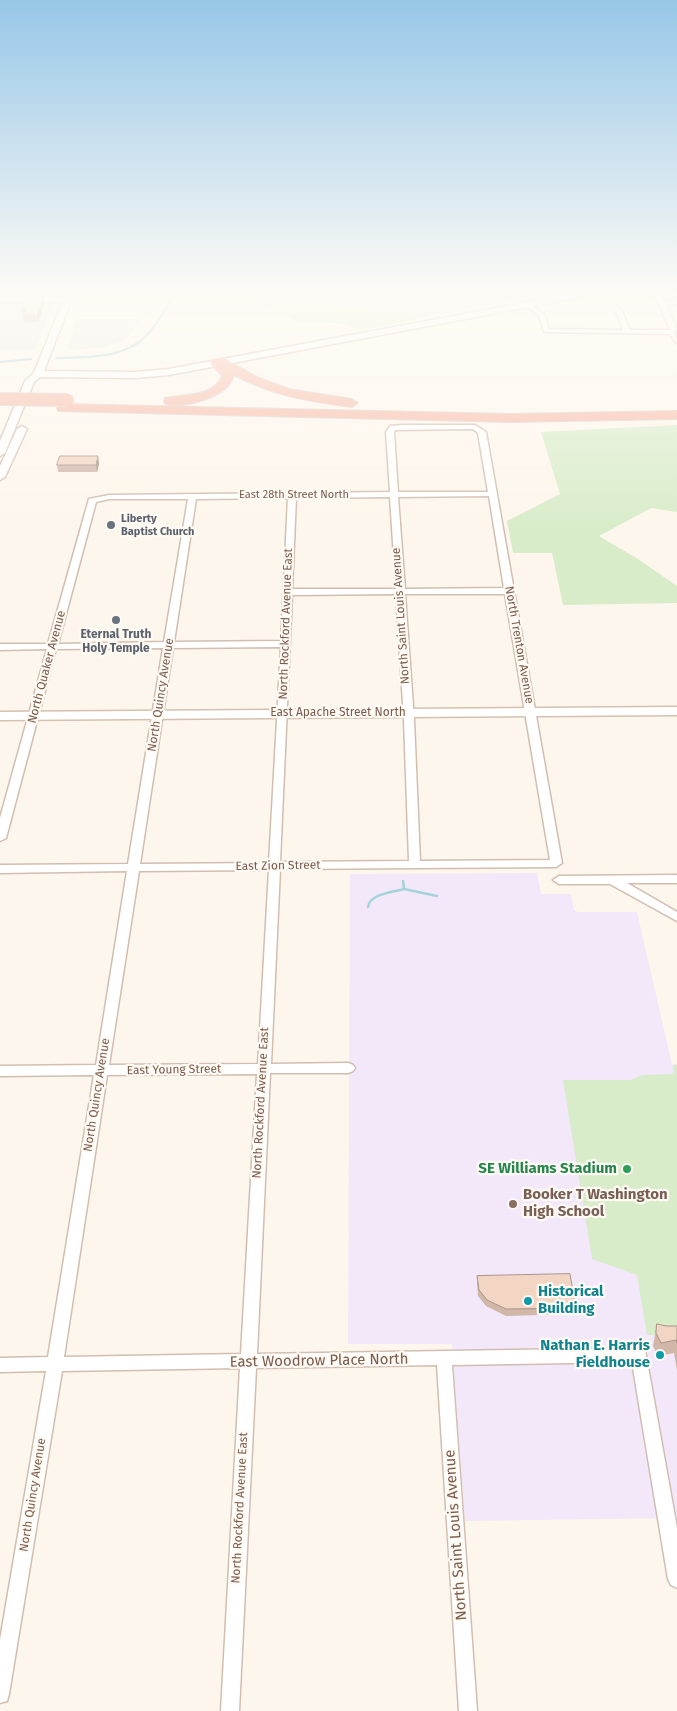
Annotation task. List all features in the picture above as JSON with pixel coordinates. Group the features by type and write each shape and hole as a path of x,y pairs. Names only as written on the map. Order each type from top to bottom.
{"highway":[{"path":"163,402 199,396 220,388 226,382 227,373"},
{"path":"240,373 284,391 323,400 386,407"},
{"path":"0,398 66,404 510,418 677,415"},
{"path":"0,406 163,402 544,410 677,407"}],"main road":[{"path":"0,477 30,381 38,374 158,373"},
{"path":"31,406 41,381 38,374"},
{"path":"0,453 14,429"},
{"name":"East Apache Street North","path":"0,716 677,711"}],"street":[{"name":"North Trenton Avenue","path":"393,428 470,427 480,429 482,432 556,863"},
{"name":"North Saint Louis Avenue","path":"393,428 390,432 393,494 408,713 415,865"},
{"name":"East 28th Street North","path":"96,499 109,497 493,494"},
{"name":"North Rockford Avenue East","path":"230,1711 286,644 292,495"},
{"name":"North Quincy Avenue","path":"0,1694 55,1365 192,496"},
{"name":"North Quaker Avenue","path":"0,838 90,504 96,499"},
{"path":"287,592 509,591"},
{"path":"0,646 286,644"},
{"name":"East Zion Street","path":"0,869 556,863"},
{"path":"560,880 677,879"},
{"path":"612,880 677,917"},
{"name":"East Young Street","path":"0,1071 348,1068"},
{"name":"East Woodrow Place North","path":"0,1365 639,1356 677,1579"},
{"name":"North Saint Louis Avenue","path":"444,1359 468,1711"}],"shaded area":[{"name":"Booker T Washington High School","path":"537,873 541,894 571,894 574,910 578,912 637,912 672,1064 677,1064 677,1518 465,1521 452,1344 348,1344 350,874"}],"green space":[{"path":"677,425 677,512 651,508 599,536 638,559 677,586 677,603 563,605 552,553 513,553 507,521 560,494 541,432"},
{"name":"SE Williams Stadium","path":"673,1065 677,1065 677,1335 647,1335 637,1275 592,1259 563,1080 631,1080 642,1075 674,1074"}],"building":[{"path":"60,456 98,456 96,465 57,465"},
{"name":"Historical Building","path":"570,1274 576,1308 506,1309 487,1300 479,1290 477,1276"},
{"path":"657,1324 677,1326 677,1343 676,1340 661,1343 656,1333"}],"waterway":[{"path":"403,881 404,889"},
{"path":"368,907 372,899 377,896 404,889"},
{"path":"404,889 437,896"}],"place":[{"name":"Liberty Baptist Church","path":"111,525"},
{"name":"Eternal Truth Holy Temple","path":"116,620"},
{"name":"SE Williams Stadium","path":"627,1169"},
{"name":"Booker T Washington High School","path":"513,1204"},
{"name":"Historical Building","path":"528,1301"},
{"name":"Nathan E. Harris Fieldhouse","path":"660,1355"}]}
